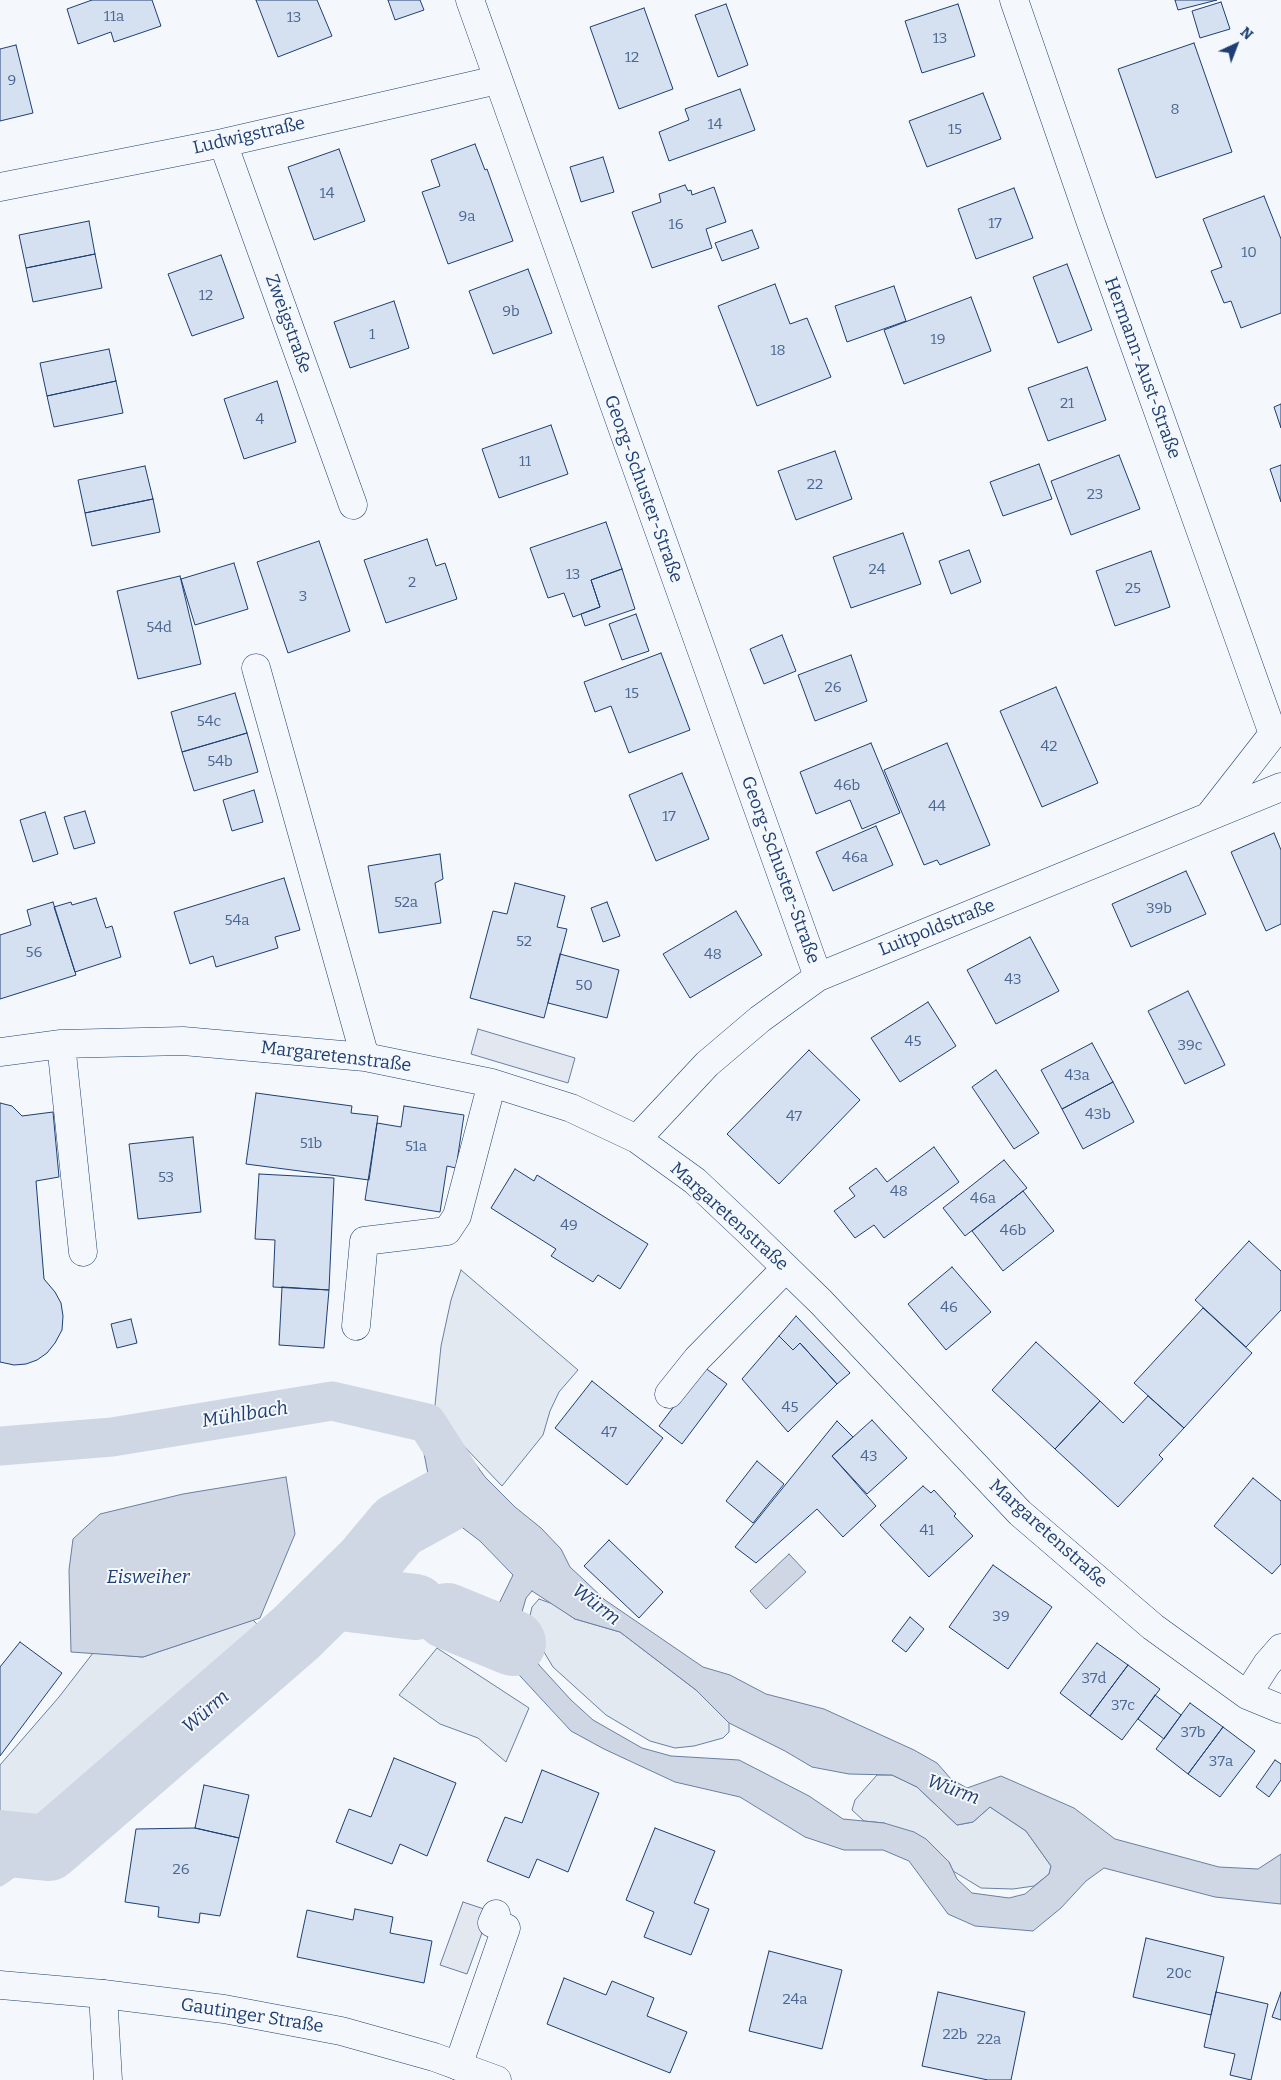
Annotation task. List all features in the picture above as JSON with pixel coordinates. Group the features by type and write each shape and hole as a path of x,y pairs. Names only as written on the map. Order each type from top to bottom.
{"street":[{"name":"Georg-Schuster-Straße","path":"470,0 818,977"},
{"name":"Hermann-Aust-Straße","path":"1014,0 1091,224 1277,736 1209,816"},
{"name":"Ludwigstraße","path":"0,187 223,143 497,80"},
{"name":"Zweigstraße","path":"223,143 353,505"},
{"path":"256,668 365,1057"},
{"name":"Luitpoldstraße","path":"637,1139 707,1064 760,1019 818,977 1281,786"},
{"name":"Margaretenstraße","path":"0,1052 61,1044 183,1041 365,1057 492,1083 571,1108 637,1139 695,1181 821,1302 1020,1513 1153,1627 1247,1695 1281,1709"},
{"path":"61,1044 84,1252"},
{"path":"356,1326 364,1240 447,1231 457,1216 492,1083"},
{"path":"670,1394 697,1360 786,1268"},
{"path":"1247,1695 1267,1664 1281,1648"},
{"path":"458,2066 506,1928 492,1923 496,1914"},
{"name":"Gautinger Straße","path":"0,1985 103,1994 224,2009 341,2030 434,2056 496,2080"},
{"path":"103,1994 108,2080"}],"shaded area":[{"path":"478,1029 575,1058 568,1083 471,1054"},
{"path":"461,1270 578,1370 559,1392 550,1411 543,1435 502,1486 434,1415 441,1346 451,1300"},
{"path":"539,1599 553,1604 575,1619 620,1632 696,1690 729,1723 729,1732 723,1738 694,1746 675,1748 650,1741 606,1715 553,1667 541,1647 529,1620 532,1607"},
{"path":"253,1620 268,1635 265,1655 230,1684 214,1688 176,1717 125,1768 79,1792 31,1827 0,1833 0,1765 59,1697 93,1653 143,1657"},
{"path":"437,1648 529,1708 506,1762 478,1738 440,1724 399,1695"},
{"path":"877,1775 892,1775 917,1787 957,1825 973,1822 990,1807 1026,1831 1051,1866 1049,1874 1034,1886 1013,1889 981,1888 953,1871 949,1862 884,1823 864,1821 852,1810 855,1800"},
{"path":"463,1902 490,1911 467,1974 440,1965"}],"water":[{"path":"438,1427 458,1440 485,1477 515,1507 541,1528 561,1549 570,1567 605,1600 703,1667 730,1675 766,1694 824,1709 914,1750 937,1763 951,1779 967,1788 1001,1776 1074,1808 1115,1839 1219,1867 1258,1869 1281,1854 1281,1904 1215,1897 1104,1868 1086,1881 1061,1908 1033,1931 975,1926 948,1914 909,1861 883,1850 844,1850 805,1837 740,1797 675,1782 604,1749 571,1731 509,1664 477,1637 478,1625 490,1622 513,1575 480,1541 455,1522 422,1545 400,1573 379,1563 362,1543 399,1500 428,1474 422,1443","holes":["532,1591 575,1619 620,1632 696,1690 729,1723 812,1767 849,1774 892,1775 917,1787 957,1825 973,1822 990,1807 1026,1831 1051,1866 1049,1874 1025,1894 1009,1898 972,1893 957,1879 949,1862 926,1839 914,1832 884,1823 843,1819 809,1796 739,1760 671,1756 642,1748 593,1720 571,1700 539,1665 525,1637 522,1612 526,1598"]},
{"name":"Eisweiher","path":"286,1477 295,1534 260,1618 143,1657 71,1652 69,1570 73,1539 100,1514 183,1494"},
{"path":"789,1554 806,1572 766,1609 750,1591"}],"building":[{"path":"92,0 152,0 161,26 114,42 111,32 78,44 67,9"},
{"path":"256,0 317,0 332,36 278,57"},
{"path":"388,0 420,0 424,10 395,20"},
{"path":"1175,0 1217,0 1178,10"},
{"path":"1221,2 1230,29 1200,38 1192,11"},
{"path":"726,4 748,65 718,77 695,15"},
{"path":"958,4 975,56 922,73 905,21"},
{"path":"644,8 673,89 619,109 590,27"},
{"path":"1194,43 1232,152 1156,178 1118,69"},
{"path":"16,45 33,113 0,121 0,49"},
{"path":"740,89 755,130 669,161 659,132 689,120 685,109"},
{"path":"983,93 1001,139 927,167 909,121"},
{"path":"475,144 485,170 487,169 513,241 448,264 422,192 440,186 431,160"},
{"path":"339,149 365,221 314,240 288,167"},
{"path":"603,157 614,192 581,202 570,167"},
{"path":"685,185 688,191 691,190 692,195 714,187 726,222 706,229 712,248 652,268 632,212 661,202 659,194"},
{"path":"1014,188 1033,238 976,259 958,209"},
{"path":"1264,196 1281,239 1281,313 1241,328 1231,301 1224,303 1211,271 1222,267 1203,219"},
{"path":"89,221 95,254 26,268 19,235"},
{"path":"752,230 759,248 722,261 715,243"},
{"path":"95,254 102,288 33,302 26,268"},
{"path":"221,255 244,318 192,336 168,274"},
{"path":"1067,264 1092,330 1058,343 1033,277"},
{"path":"528,269 552,333 493,354 469,291"},
{"path":"775,284 790,324 807,318 831,377 757,406 718,306"},
{"path":"894,286 906,321 847,342 835,306"},
{"path":"971,297 991,351 904,384 884,330"},
{"path":"394,301 409,348 350,368 334,322"},
{"path":"109,349 116,381 47,396 40,363"},
{"path":"1087,367 1106,420 1048,441 1028,388"},
{"path":"116,381 123,413 54,427 47,396"},
{"path":"277,381 296,442 244,459 224,399"},
{"path":"1281,404 1281,428 1274,407"},
{"path":"551,425 568,474 499,498 482,449"},
{"path":"835,451 852,499 796,520 778,471"},
{"path":"1119,455 1140,509 1071,535 1051,481"},
{"path":"1039,464 1052,499 1003,516 990,482"},
{"path":"1281,465 1281,502 1270,469"},
{"path":"145,466 153,499 85,513 78,480"},
{"path":"153,499 160,532 92,546 85,513"},
{"path":"606,522 622,569 591,580 600,607 573,617 564,593 548,598 530,548"},
{"path":"903,533 921,584 851,608 833,557"},
{"path":"427,539 436,566 445,563 457,599 386,623 364,560"},
{"path":"319,541 350,631 288,653 257,562"},
{"path":"969,550 981,582 951,594 939,561"},
{"path":"1151,551 1170,607 1115,626 1096,571"},
{"path":"234,563 248,609 195,625 181,579"},
{"path":"622,569 635,609 585,626 581,614 600,607 591,580"},
{"path":"180,576 201,664 138,679 117,591"},
{"path":"636,614 649,651 622,660 609,624"},
{"path":"782,635 796,671 764,684 750,649"},
{"path":"661,653 690,730 629,753 611,706 595,712 584,682"},
{"path":"851,655 867,701 815,721 798,675"},
{"path":"1056,687 1098,783 1042,807 1000,711"},
{"path":"235,693 247,733 182,752 171,712"},
{"path":"247,733 258,772 194,791 182,752"},
{"path":"871,743 900,813 862,829 850,800 816,814 800,772"},
{"path":"947,743 990,845 940,865 937,860 924,865 884,770"},
{"path":"682,773 709,839 656,861 629,795"},
{"path":"254,790 263,822 232,831 223,800"},
{"path":"85,811 95,843 74,849 64,817"},
{"path":"45,812 58,854 33,862 20,820"},
{"path":"876,826 893,865 833,891 816,852"},
{"path":"1274,833 1281,850 1281,924 1266,931 1231,852"},
{"path":"440,854 443,879 435,883 441,923 379,933 368,866"},
{"path":"1186,871 1206,914 1131,947 1112,904"},
{"path":"284,878 300,930 275,937 278,948 216,967 213,956 190,964 174,912"},
{"path":"515,883 565,896 557,927 567,929 544,1018 470,998 493,911 507,914"},
{"path":"96,898 106,928 112,926 121,957 75,972 54,907 71,902 72,905"},
{"path":"53,902 76,975 0,999 0,935 31,925 27,910"},
{"path":"607,902 620,936 603,942 591,908"},
{"path":"736,911 762,955 690,998 663,954"},
{"path":"1030,937 1059,991 996,1024 967,970"},
{"path":"560,954 619,970 607,1018 548,1003"},
{"path":"1188,991 1225,1065 1185,1084 1148,1011"},
{"path":"928,1002 956,1046 900,1082 871,1038"},
{"path":"1092,1043 1113,1082 1062,1109 1041,1070"},
{"path":"809,1050 860,1100 779,1184 727,1134"},
{"path":"996,1070 1039,1133 1014,1149 972,1087"},
{"path":"1113,1082 1134,1122 1083,1149 1062,1109"},
{"path":"256,1093 352,1106 351,1113 378,1116 369,1180 246,1164"},
{"path":"0,1103 12,1106 22,1116 53,1112 59,1177 36,1181 44,1279 61,1303 63,1316 62,1330 47,1353 37,1360 26,1364 14,1365 0,1362"},
{"path":"404,1106 464,1115 456,1168 447,1166 440,1212 365,1200 377,1123 401,1127"},
{"path":"193,1137 201,1212 138,1219 129,1144"},
{"path":"934,1147 959,1182 884,1238 874,1225 855,1238 834,1211 855,1196 849,1188 876,1168 887,1182"},
{"path":"1004,1160 1027,1188 965,1236 943,1208"},
{"path":"515,1169 534,1181 537,1175 648,1244 620,1289 598,1275 593,1282 551,1256 556,1249 491,1208"},
{"path":"259,1174 334,1178 329,1290 273,1287 275,1240 255,1239"},
{"path":"1023,1191 1054,1231 1003,1271 972,1231"},
{"path":"1249,1241 1281,1271 1281,1310 1246,1347 1195,1300"},
{"path":"952,1267 991,1312 946,1350 908,1304"},
{"path":"282,1287 329,1290 324,1348 279,1345"},
{"path":"1203,1308 1252,1353 1184,1428 1134,1383"},
{"path":"796,1316 850,1373 837,1384 800,1343 793,1350 779,1336"},
{"path":"131,1319 137,1343 117,1348 111,1324"},
{"path":"779,1336 793,1350 800,1343 837,1384 788,1432 742,1379"},
{"path":"1036,1342 1100,1401 1055,1449 992,1390"},
{"path":"704,1367 727,1384 682,1444 659,1426"},
{"path":"592,1381 663,1438 627,1485 555,1428"},
{"path":"1148,1396 1184,1428 1159,1455 1163,1459 1118,1507 1055,1449 1100,1401 1123,1423"},
{"path":"872,1420 907,1458 867,1494 832,1456"},
{"path":"837,1421 853,1437 832,1456 876,1506 843,1537 817,1509 756,1563 735,1547"},
{"path":"757,1461 784,1484 753,1523 726,1501"},
{"path":"1253,1478 1281,1501 1281,1564 1272,1574 1214,1526"},
{"path":"923,1486 931,1493 934,1490 956,1514 954,1516 973,1536 929,1577 880,1525"},
{"path":"609,1540 663,1592 639,1618 584,1566"},
{"path":"993,1565 1052,1607 1008,1669 949,1627"},
{"path":"910,1617 924,1629 906,1652 892,1641"},
{"path":"20,1642 62,1673 0,1756 0,1667"},
{"path":"1097,1643 1128,1665 1090,1716 1060,1693"},
{"path":"1128,1665 1160,1689 1122,1740 1090,1716"},
{"path":"1155,1695 1181,1715 1164,1739 1138,1719"},
{"path":"1190,1703 1223,1727 1188,1774 1156,1749"},
{"path":"1223,1727 1255,1751 1220,1797 1188,1774"},
{"path":"394,1758 456,1783 427,1856 400,1844 392,1864 336,1842 349,1809 371,1817"},
{"path":"1275,1760 1281,1764 1281,1780 1269,1797 1256,1787"},
{"path":"542,1770 599,1793 568,1872 537,1859 529,1878 487,1861 505,1817 522,1823"},
{"path":"204,1785 249,1795 239,1838 195,1828"},
{"path":"195,1828 239,1838 220,1916 200,1913 199,1923 158,1917 159,1907 125,1902 136,1829"},
{"path":"655,1828 715,1851 694,1903 709,1909 691,1955 644,1937 654,1912 626,1900"},
{"path":"355,1909 393,1917 390,1933 432,1941 424,1983 297,1957 307,1910 353,1920"},
{"path":"1146,1938 1224,1957 1211,2015 1133,1997"},
{"path":"769,1951 842,1970 822,2049 749,2031"},
{"path":"564,1978 606,1995 612,1981 654,1998 647,2016 687,2032 670,2073 547,2024"},
{"path":"938,1992 1025,2012 1011,2080 988,2080 922,2066"},
{"path":"1216,1992 1268,2004 1251,2080 1230,2075 1235,2054 1204,2047"},
{"path":"1281,1992 1281,2020 1272,2017"}],"waterway":[{"name":"Mühlbach","path":"0,1446 112,1437 332,1401 427,1423 460,1475"},
{"name":"Würm","path":"0,1843 48,1848 296,1633 367,1563 398,1526 445,1500"},
{"path":"333,1597 415,1607"},
{"path":"447,1616 513,1643"},
{"name":"Würm","path":"0,1881 48,1848"}]}
